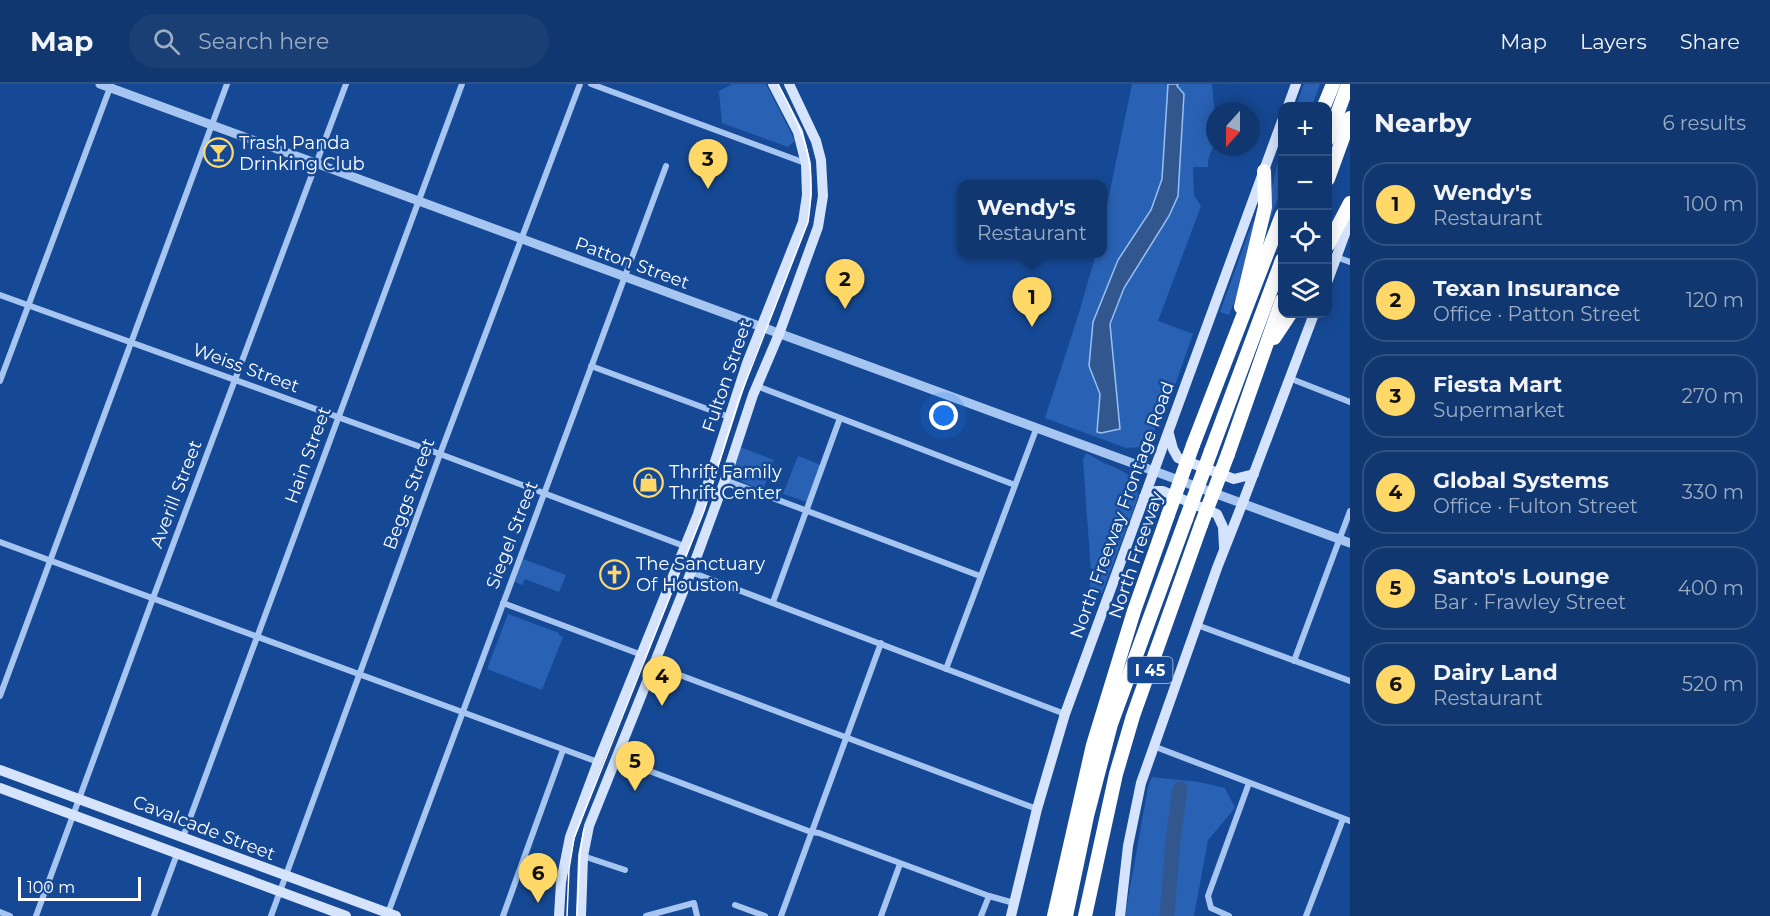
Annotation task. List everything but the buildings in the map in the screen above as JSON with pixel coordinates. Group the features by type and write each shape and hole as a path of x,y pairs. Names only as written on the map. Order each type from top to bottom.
{"highway":[{"path":"1326,102 1333,84"},
{"path":"1332,128 1348,84"},
{"path":"1332,168 1350,118"},
{"path":"1238,331 1242,296 1264,207 1264,171"},
{"path":"1332,237 1350,203"},
{"name":"North Freeway","path":"1054,916 1093,745 1134,611 1193,445 1278,226"},
{"name":"North Freeway","path":"1066,916 1087,816 1111,724 1281,264"},
{"name":"I 45","path":"1085,916 1124,747 1278,311"},
{"path":"1262,354 1287,318"},
{"path":"1090,916 1091,888"}],"main road":[{"name":"Fulton Street","path":"560,916 561,882 570,837 701,504 761,328 803,222 807,187 806,164 798,132 773,84"},
{"name":"Fulton Street","path":"581,916 583,856 589,826 691,572 757,386 779,334 815,235 823,196 821,160 816,141 789,84"},
{"path":"1289,102 1296,84"},
{"name":"North Freeway Frontage Road","path":"1011,916 1037,809 1065,714 1278,132"},
{"path":"1332,268 1350,220"},
{"path":"1120,916 1133,817 1140,783 1224,550 1312,318"},
{"path":"1168,434 1178,458 1234,479 1254,474"},
{"path":"1144,496 1163,491 1214,511 1221,519 1224,550"},
{"name":"Cavalcade Street","path":"0,771 390,915"},
{"name":"Cavalcade Street","path":"0,788 346,916"}],"street":[{"name":"Patton Street","path":"100,84 761,328 1244,502 1350,543"},
{"path":"0,696 227,84"},
{"name":"Averill Street","path":"36,916 346,84"},
{"name":"Hain Street","path":"183,837 462,84"},
{"name":"Beggs Street","path":"270,916 520,239 580,84"},
{"path":"591,84 806,164"},
{"path":"0,381 110,86"},
{"name":"Siegel Street","path":"390,915 502,603 666,166"},
{"path":"1336,257 1350,262"},
{"name":"Weiss Street","path":"0,295 440,454 684,546"},
{"path":"591,366 729,417"},
{"path":"1289,378 1350,402"},
{"path":"757,386 1015,485"},
{"path":"773,602 840,418"},
{"path":"946,669 1038,427"},
{"path":"725,480 980,576"},
{"path":"1294,660 1350,511"},
{"path":"0,542 598,762"},
{"path":"691,572 1065,714"},
{"path":"502,603 642,655"},
{"path":"1197,625 1350,681"},
{"path":"781,916 880,644"},
{"path":"653,665 1037,809"},
{"path":"1152,746 1347,820 1306,916"},
{"path":"503,916 564,750"},
{"path":"615,758 811,832 988,896 1014,903"},
{"path":"1229,916 1211,908 1208,899 1209,891 1249,783"},
{"path":"154,916 177,854"},
{"path":"583,856 625,870"},
{"path":"881,916 900,864"},
{"path":"981,916 988,896"},
{"path":"646,916 694,903 697,916"},
{"path":"735,905 765,916"},
{"path":"0,912 10,916"}],"shaded area":[{"path":"732,84 766,84 795,141 788,147 722,123 719,91"},
{"path":"1132,84 1212,84 1214,102 1206,102 1206,156 1210,156 1208,167 1193,167 1194,195 1201,206 1158,321 1193,334 1170,399 1149,442 1142,447 1126,448 1045,418 1095,258 1107,258 1107,206"},
{"path":"1168,84 1178,84 1177,86 1184,94 1178,196 1169,216 1124,288 1110,324 1120,429 1101,433 1097,432 1100,394 1089,366 1093,322 1118,260 1151,210 1162,179"},
{"path":"1304,84 1320,84 1313,102 1297,102"},
{"path":"1278,162 1278,197 1267,229 1263,225"},
{"path":"1253,221 1255,222 1239,289 1229,315 1220,312"},
{"path":"740,447 774,460 763,490 733,478 731,474"},
{"path":"1086,453 1131,477 1135,481 1138,492 1102,593 1089,594 1091,572 1083,460"},
{"path":"798,456 821,465 807,502 783,494"},
{"path":"523,559 566,575 559,592 525,579 522,585 515,582"},
{"path":"508,614 559,633 563,637 542,690 487,669"},
{"path":"1152,777 1199,782 1225,788 1235,808 1208,840 1194,916 1125,916 1148,787"}],"waterway":[{"path":"1167,916 1180,789"}],"tram line":[{"path":"567,916 569,869 574,838 704,511 739,399 808,222 811,182 807,150 796,120 778,84"},
{"path":"577,916 580,852 584,829"}],"place":[{"name":"Trash Panda Drinking Club","path":"218,153"},
{"name":"Fiesta Mart","path":"708,189"},
{"name":"Texan Insurance","path":"845,309"},
{"name":"Wendy's","path":"1032,327"},
{"name":"Thrift Family Thrift Center","path":"648,482"},
{"name":"The Sanctuary Of Houston","path":"615,574"},
{"name":"Global Systems","path":"662,706"},
{"name":"Santo's Lounge","path":"635,791"},
{"name":"Dairy Land","path":"538,903"}]}
